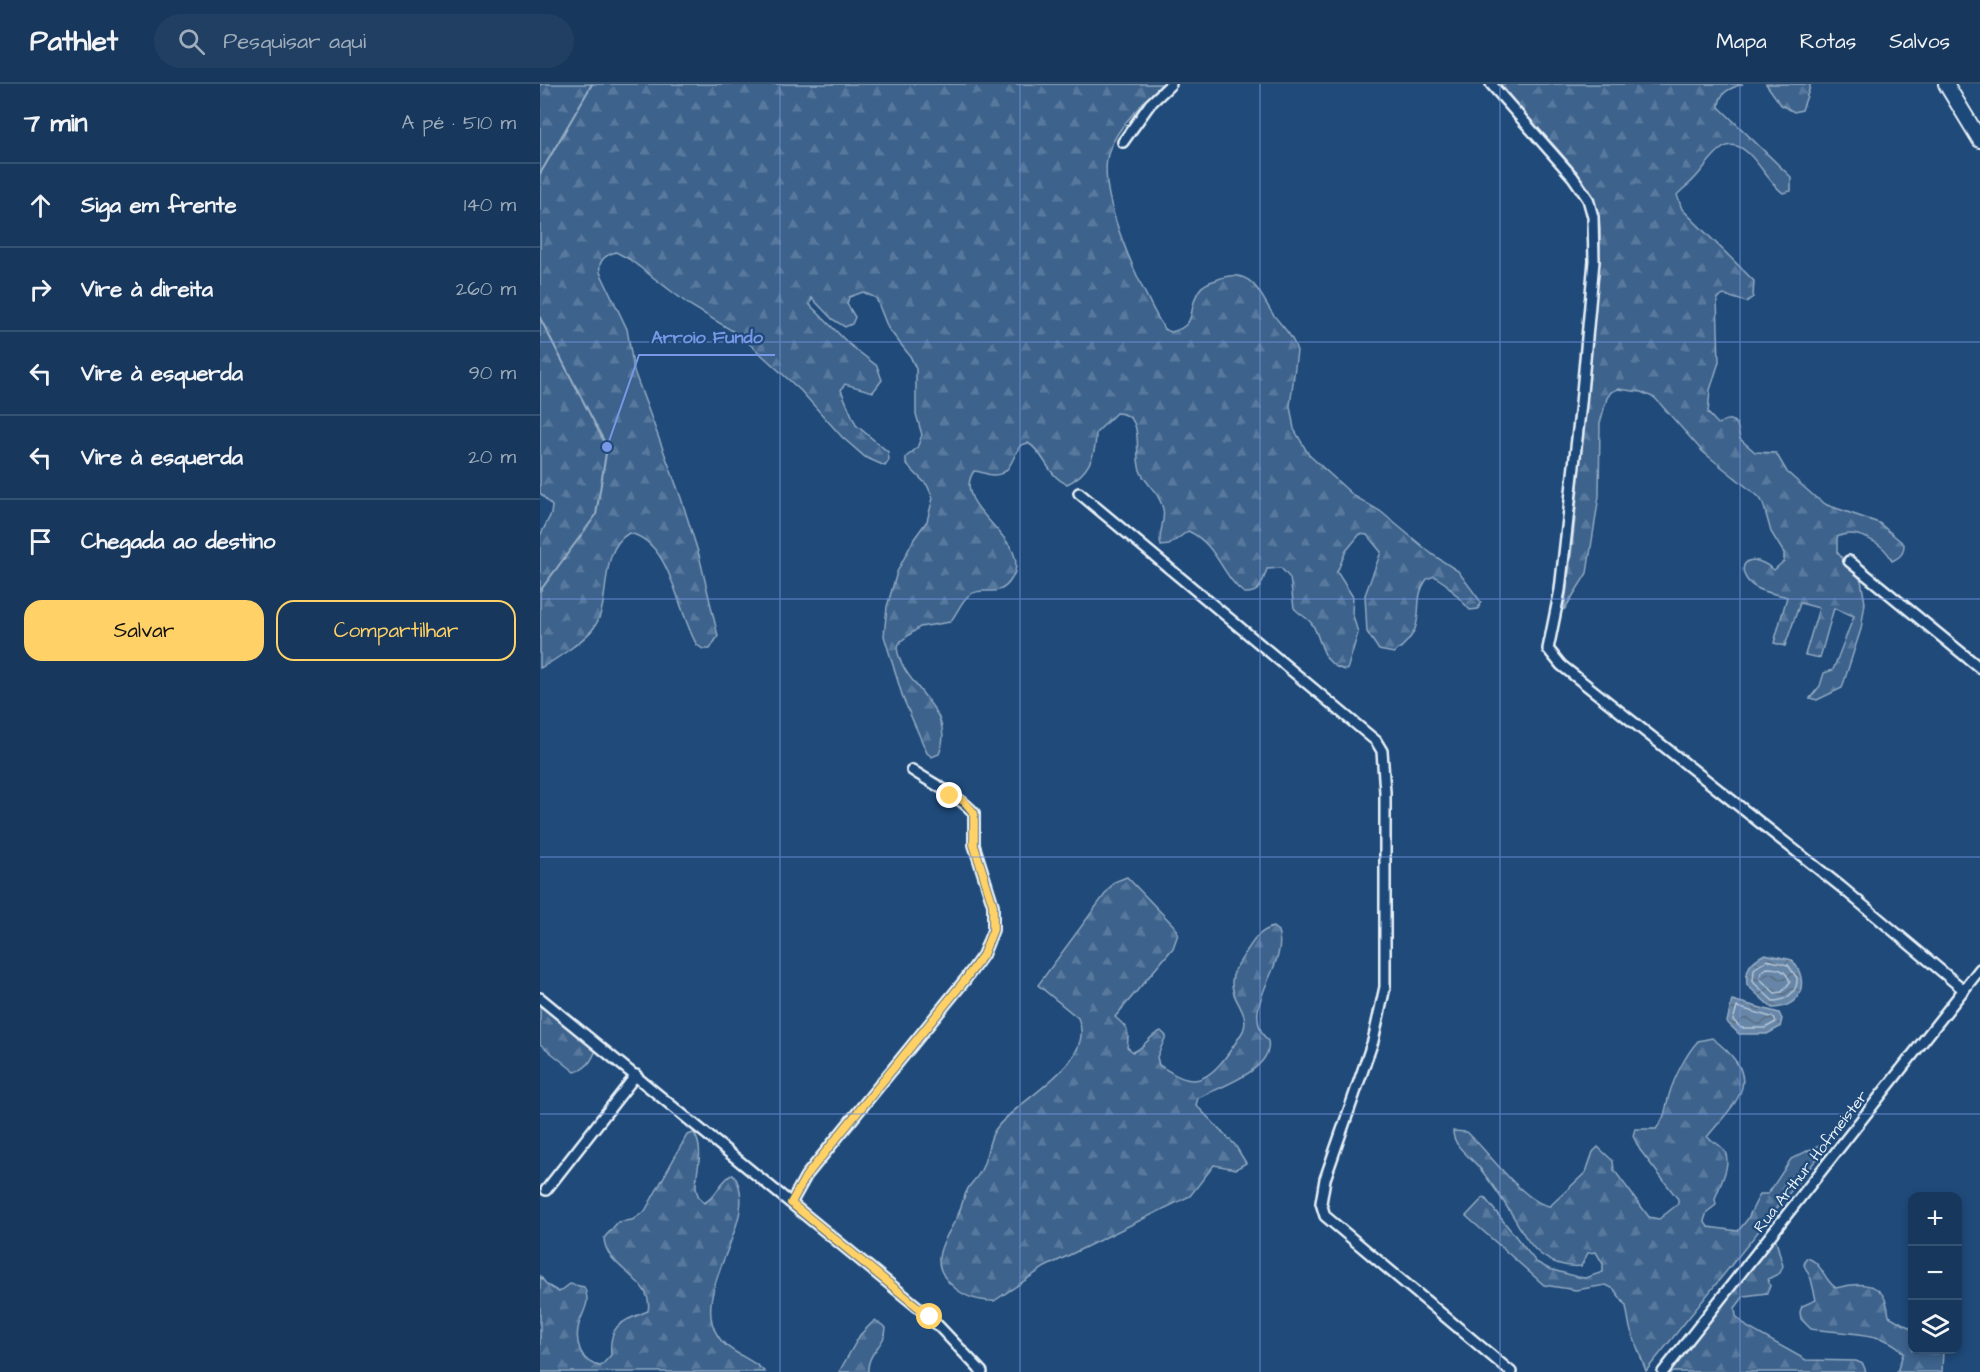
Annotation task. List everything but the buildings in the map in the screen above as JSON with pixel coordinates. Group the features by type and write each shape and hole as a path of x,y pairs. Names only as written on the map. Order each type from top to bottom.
{"main road":[{"path":"1946,84 1980,140"}],"street":[{"path":"1124,142 1150,104 1171,84"},
{"path":"1491,84 1573,177 1588,199 1593,217 1594,261 1581,403 1560,590 1548,649 1561,665 1840,886 1964,990"},
{"path":"1079,493 1376,741 1382,751 1385,987 1373,1041 1324,1179 1321,1203 1325,1216 1511,1372"},
{"path":"1848,561 1980,668"},
{"path":"791,1203 806,1176 965,980 983,955 993,930 993,905 974,845 974,813 964,801 950,796 912,770"},
{"name":"Rua Arthur Hofmeister","path":"1663,1372 1980,969"},
{"path":"540,998 930,1317 982,1372"},
{"path":"546,1190 636,1075"}],"green space":[{"path":"540,84 1164,84 1132,114 1119,132 1109,151 1106,169 1108,191 1123,242 1144,291 1164,329 1171,332 1186,325 1196,296 1207,283 1235,276 1249,280 1295,344 1297,351 1290,406 1294,429 1309,455 1354,496 1380,511 1433,555 1458,571 1481,602 1478,609 1470,610 1446,584 1434,576 1427,579 1422,588 1417,624 1406,643 1394,653 1379,650 1367,632 1365,595 1381,552 1367,535 1360,534 1346,551 1337,572 1353,597 1352,612 1358,633 1347,670 1338,668 1327,659 1312,624 1294,608 1290,578 1281,568 1267,569 1257,590 1244,593 1236,586 1206,544 1188,531 1169,545 1161,546 1163,509 1140,470 1135,426 1132,419 1116,413 1096,433 1095,449 1086,469 1075,480 1067,484 1055,476 1034,447 1028,443 1021,445 1004,472 993,475 974,471 969,485 972,498 1012,550 1016,564 1012,578 1002,589 979,591 968,596 950,622 920,627 901,641 897,648 908,675 927,699 941,724 943,738 939,754 932,757 927,753 903,698 884,636 887,607 897,572 914,539 927,521 933,498 927,485 906,464 906,457 917,448 922,435 916,414 916,369 910,356 888,328 876,298 863,292 849,297 847,304 855,317 852,324 845,327 832,319 812,298 810,305 849,344 877,366 882,380 873,392 845,384 841,390 856,425 888,452 889,460 885,466 865,457 842,437 801,391 741,336 688,304 629,259 616,252 603,259 600,272 627,329 634,371 681,498 699,555 718,636 710,649 703,649 697,645 664,564 655,550 643,539 629,533 619,541 613,551 603,603 595,626 570,649 540,668 540,536 551,514 552,506 540,493"},
{"path":"1501,84 1743,84 1723,94 1719,107 1791,177 1791,191 1783,193 1748,153 1732,145 1718,151 1677,195 1682,209 1754,281 1753,297 1746,302 1724,295 1717,298 1719,362 1710,390 1708,413 1718,424 1728,420 1737,424 1740,439 1755,452 1776,453 1787,472 1815,497 1827,505 1879,523 1904,544 1901,554 1892,561 1883,548 1869,539 1852,534 1837,537 1837,552 1861,580 1865,603 1861,629 1842,688 1817,700 1810,698 1820,686 1824,673 1833,670 1854,616 1834,608 1820,658 1805,655 1819,608 1800,603 1785,646 1774,643 1787,597 1755,587 1748,582 1743,569 1748,561 1755,560 1774,570 1784,561 1784,553 1771,532 1763,503 1759,497 1703,452 1655,398 1641,392 1618,389 1611,392 1607,398 1600,423 1599,496 1587,573 1564,610 1577,503 1591,324 1600,250 1599,221 1597,210 1579,175"},
{"path":"1766,84 1810,84 1802,110 1794,112 1781,105"},
{"path":"1127,877 1175,927 1178,934 1173,948 1115,1017 1127,1029 1127,1047 1133,1052 1161,1031 1166,1036 1157,1057 1159,1065 1175,1075 1193,1080 1201,1079 1215,1069 1228,1054 1245,1025 1245,1018 1234,995 1233,974 1257,937 1273,927 1278,931 1280,945 1277,958 1260,1000 1258,1014 1260,1028 1268,1041 1268,1051 1263,1061 1254,1069 1231,1083 1198,1098 1196,1105 1235,1145 1246,1163 1236,1169 1214,1165 1190,1196 1045,1267 994,1301 969,1297 956,1289 941,1271 939,1262 942,1245 957,1217 967,1190 983,1167 995,1130 1066,1066 1077,1050 1081,1035 1078,1018 1038,985 1114,882"},
{"path":"540,1002 597,1048 586,1066 575,1072 540,1044"},
{"path":"1712,1038 1729,1052 1743,1077 1742,1088 1737,1099 1707,1137 1723,1149 1727,1160 1725,1174 1715,1199 1716,1205 1707,1212 1704,1221 1708,1227 1738,1231 1747,1220 1760,1194 1768,1194 1791,1159 1817,1146 1828,1145 1646,1371 1630,1328 1626,1306 1614,1289 1606,1285 1576,1290 1544,1285 1466,1216 1484,1197 1536,1262 1549,1269 1578,1277 1585,1278 1603,1272 1603,1264 1596,1252 1588,1253 1581,1266 1570,1266 1547,1259 1533,1248 1486,1176 1456,1143 1453,1131 1467,1132 1506,1175 1529,1196 1550,1206 1586,1172 1593,1152 1598,1147 1613,1161 1614,1170 1649,1217 1659,1219 1678,1204 1678,1199 1640,1150 1633,1136 1635,1129 1656,1129 1663,1117 1671,1088 1685,1059 1698,1041"},
{"path":"694,1133 700,1153 696,1180 698,1196 704,1203 733,1174 740,1192 740,1211 712,1297 711,1318 718,1336 728,1347 765,1372 540,1372 540,1276 547,1285 559,1292 570,1284 584,1287 587,1301 579,1324 578,1345 584,1357 594,1364 601,1366 611,1355 612,1336 619,1325 648,1311 648,1300 644,1290 612,1258 606,1249 604,1238 618,1222 632,1220 645,1211 687,1135"},
{"path":"1775,1237 1783,1266 1780,1273 1768,1279 1770,1286 1767,1293 1744,1296 1735,1308 1736,1316 1747,1327 1806,1360 1856,1361 1863,1364 1866,1372 1666,1372"},
{"path":"1806,1258 1816,1263 1836,1288 1865,1285 1878,1290 1886,1302 1889,1316 1908,1327 1908,1354 1943,1354 1942,1372 1897,1372 1903,1354 1897,1346 1887,1341 1861,1334 1811,1329 1801,1319 1800,1312 1802,1306 1816,1300 1811,1279 1804,1265"},
{"path":"875,1320 886,1328 883,1339 870,1360 868,1372 839,1372 860,1335"}],"water":[{"path":"1765,954 1792,960 1801,976 1800,992 1790,1003 1782,1007 1772,1008 1747,985 1750,966"},
{"path":"1732,1000 1779,1013 1782,1019 1780,1027 1767,1034 1739,1034 1727,1022"}],"waterway":[{"path":"540,174 592,84"},
{"path":"540,318 607,447 596,515 540,591"}],"place":[{"name":"Arroio Fundo","path":"607,447"}],"route":[{"path":"930,1317 791,1203 806,1176 965,980 983,955 993,930 993,905 974,845 974,813 964,801 950,796"}]}
